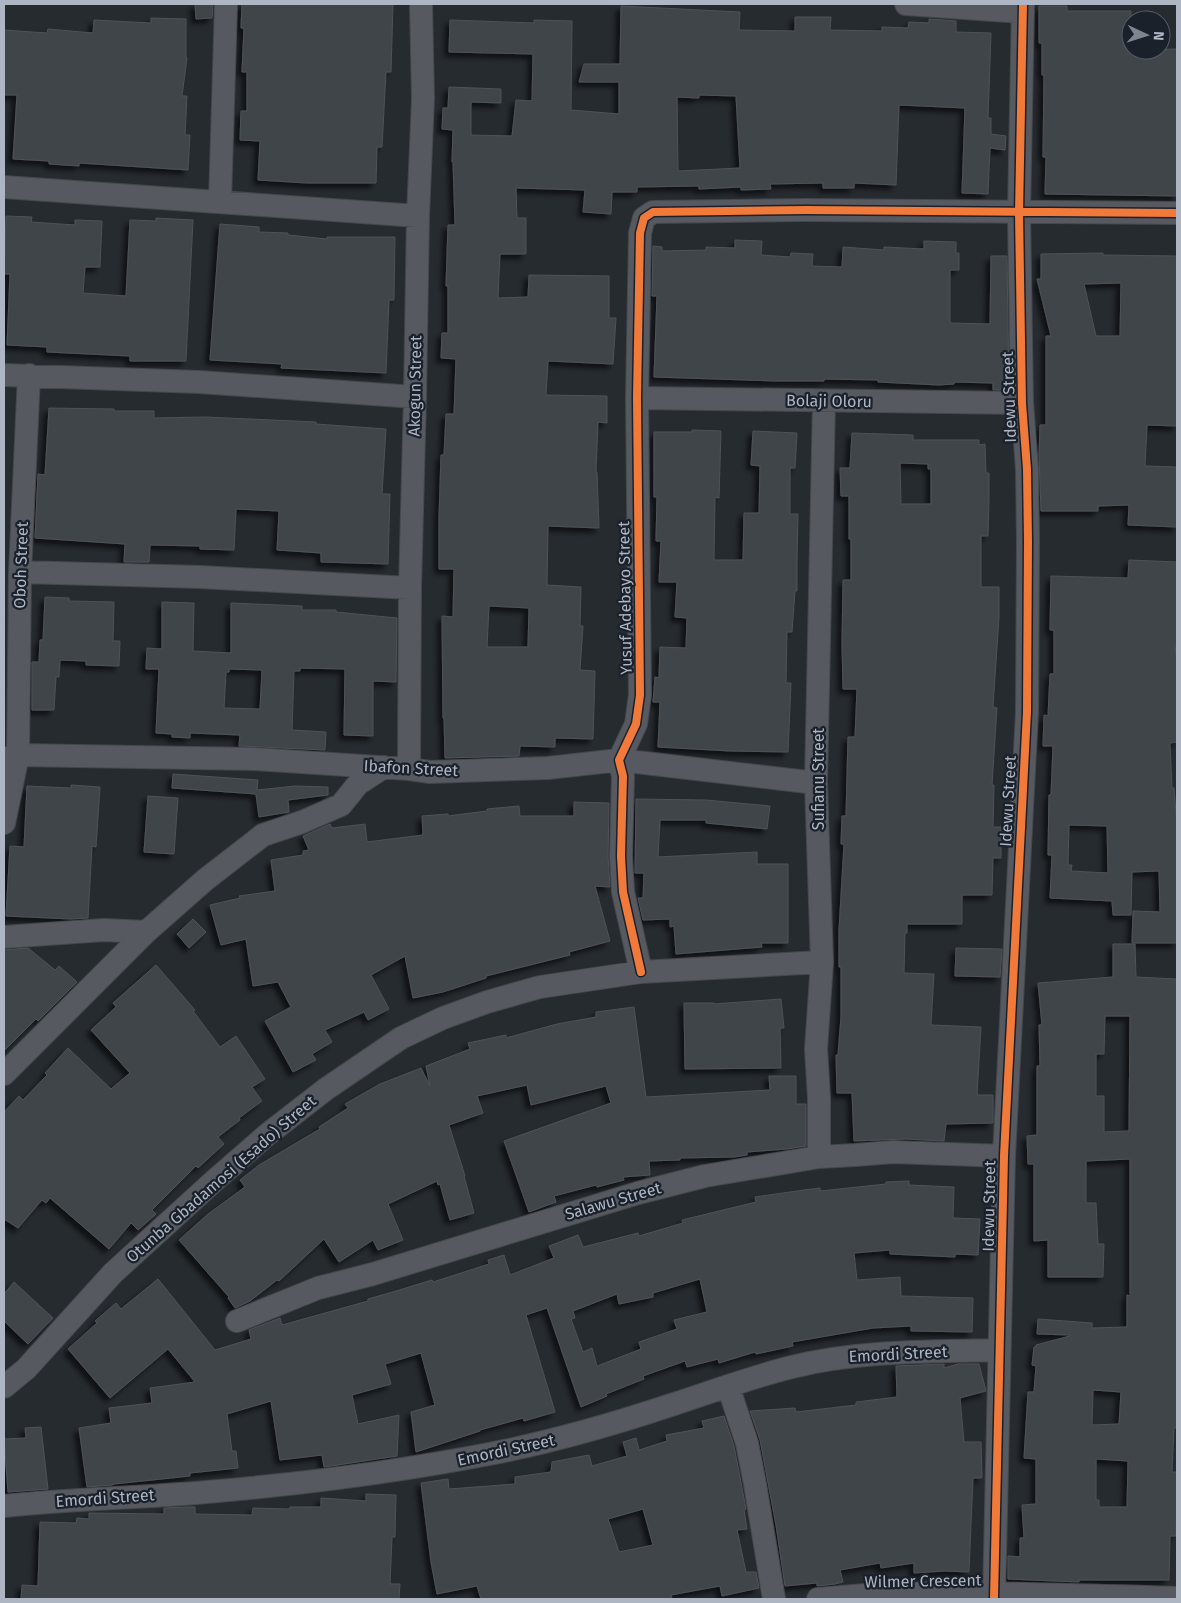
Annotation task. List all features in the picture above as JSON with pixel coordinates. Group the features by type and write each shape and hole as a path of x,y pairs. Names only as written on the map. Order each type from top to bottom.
{"street":[{"path":"220,202 226,4"},
{"name":"Akogun Street","path":"409,768 410,588 418,216 423,99 422,4"},
{"path":"906,4 1023,8"},
{"name":"Idewu Street","path":"994,1596 1004,1156 1027,712 1027,514 1022,402 1019,213 1023,8"},
{"path":"4,187 418,216"},
{"name":"Yusuf Adebayo Street","path":"619,760 636,724 640,695 637,398 640,234 644,218 653,212 797,210 1019,213"},
{"path":"1019,213 1177,213"},
{"path":"4,375 199,382 415,398"},
{"name":"Oboh Street","path":"4,823 11,756 30,375"},
{"name":"Bolaji Oloru","path":"637,398 1022,402"},
{"name":"Sufianu Street","path":"819,1157 819,1098 816,1049 822,962 816,783 824,401"},
{"path":"20,572 200,577 410,588"},
{"name":"Ibafon Street","path":"11,756 254,759 409,768 430,772 548,768 619,760 816,783"},
{"path":"619,760 623,776 621,856 623,892 641,972"},
{"path":"4,1074 146,932 205,880 263,835 302,822 340,804 358,784 384,767"},
{"path":"4,937 104,930 146,932"},
{"name":"Otunba Gbadamosi (Esado) Street","path":"4,1387 26,1369 113,1272 214,1181 276,1128 326,1089 402,1038 443,1018 487,1002 540,987 641,972 822,962"},
{"name":"Salawu Street","path":"237,1321 318,1288 382,1271 638,1193 705,1176 819,1157 894,1152 1004,1156"},
{"name":"Emordi Street","path":"4,1506 73,1499 205,1492 308,1482 444,1463 546,1443 793,1366 833,1358 888,1353 999,1350"},
{"path":"728,1386 747,1443 774,1599"},
{"name":"Wilmer Crescent","path":"818,1599 918,1593 994,1596 1177,1598"}],"building":[{"path":"195,4 213,4 212,18 196,19"},
{"path":"242,4 393,4 391,72 386,72 382,147 377,147 376,183 307,183 258,180 260,141 240,140 241,111 247,111 247,72 242,72 244,28 241,28"},
{"path":"621,6 740,12 739,30 795,31 795,17 831,17 830,30 882,31 882,27 908,28 909,22 929,23 929,19 956,21 956,32 991,33 988,118 991,118 991,134 1006,136 1005,150 990,148 988,194 962,193 965,108 899,105 896,185 854,183 854,188 823,188 823,183 770,184 771,189 741,190 741,187 699,189 699,186 637,187 637,192 612,192 611,214 583,212 585,190 516,188 517,218 526,218 526,254 500,254 498,298 528,297 529,275 609,276 609,318 616,318 613,364 548,361 546,395 607,396 607,423 598,422 596,472 599,528 548,526 547,585 581,587 580,626 583,626 580,670 595,671 593,739 555,738 555,747 520,746 519,756 445,758 442,616 453,617 454,569 439,569 439,518 441,455 444,455 446,414 454,414 456,359 441,358 442,333 448,333 448,286 446,286 448,225 455,225 452,162 453,130 442,129 443,108 448,108 449,87 501,89 501,103 471,102 471,135 512,136 516,100 532,101 533,54 449,52 450,20 534,23 534,20 572,21 571,110 619,114 619,82 579,82 584,64 620,64","holes":["699,95 736,96 740,168 678,171 677,97 699,98","489,606 529,608 528,647 487,647"]},
{"path":"1039,6 1067,6 1067,11 1121,11 1121,60 1171,60 1171,49 1177,49 1177,196 1045,194 1046,157 1043,157 1044,75 1042,75 1042,43 1039,43"},
{"path":"151,18 186,19 187,58 182,96 187,96 185,135 190,135 188,170 79,163 79,166 49,164 49,161 13,159 17,95 4,95 4,30 47,33 48,29 93,33 94,20 151,23"},
{"path":"6,216 32,217 31,222 75,225 75,220 102,221 100,267 85,267 83,293 126,296 130,220 156,221 156,218 193,220 186,361 130,361 130,356 47,352 47,347 7,345 10,274 4,274"},
{"path":"220,224 259,227 259,232 288,233 288,235 327,239 327,237 395,237 394,300 389,300 386,373 281,368 282,364 210,360"},
{"path":"735,240 762,241 761,255 790,257 791,253 813,254 812,266 842,267 843,247 884,250 884,247 924,249 924,241 956,242 956,253 959,253 959,270 950,270 950,323 990,324 991,256 1007,256 1009,390 993,390 993,383 954,382 954,384 939,385 878,382 878,380 824,379 824,381 777,381 654,377 657,296 652,296 653,246 662,247 662,251 706,250 706,247 735,248"},
{"path":"1103,253 1103,255 1177,256 1177,426 1147,425 1145,466 1177,467 1177,527 1128,525 1129,505 1098,506 1098,511 1041,511 1040,425 1046,425 1046,336 1051,336 1037,279 1041,279 1041,254","holes":["1121,283 1120,336 1096,336 1084,284"]},
{"path":"49,408 154,411 154,418 205,417 316,422 316,424 386,429 382,494 390,494 388,564 321,562 321,553 277,550 279,511 236,509 234,550 200,549 200,546 150,545 149,562 124,562 125,544 35,538 38,474 45,475"},
{"path":"692,430 721,431 719,498 715,497 714,560 743,560 744,513 759,513 760,466 751,465 753,431 797,433 795,468 790,468 790,514 798,514 797,591 795,591 792,632 787,632 786,683 791,683 788,752 658,747 660,702 653,702 655,677 659,678 660,647 686,648 687,618 675,617 677,582 659,582 661,541 656,541 657,497 654,497 654,432 692,432"},
{"path":"852,433 913,435 913,440 979,440 979,445 985,444 986,473 989,473 988,536 981,536 981,587 999,587 993,707 997,708 992,785 994,785 993,827 1001,827 1001,858 993,858 992,895 962,895 962,924 907,924 907,933 905,933 904,973 934,974 931,1025 981,1027 977,1095 993,1095 993,1123 946,1124 944,1141 905,1139 854,1141 852,1093 837,1093 836,1055 838,1055 841,1017 839,930 844,844 841,844 842,816 846,816 848,737 855,737 857,689 843,689 843,580 851,580 851,539 849,539 849,496 841,496 840,468 850,468","holes":["900,463 928,464 928,469 931,469 931,504 901,504"]},
{"path":"1129,560 1177,562 1177,646 1175,646 1177,662 1177,742 1170,743 1172,788 1174,788 1177,825 1177,943 1132,943 1133,911 1160,912 1159,871 1132,872 1131,915 1113,915 1112,901 1050,898 1052,855 1048,855 1049,795 1051,795 1053,746 1043,746 1044,715 1048,716 1050,674 1054,674 1054,630 1050,630 1051,576 1128,578","holes":["1069,825 1107,826 1108,873 1071,871 1072,865 1068,865"]},
{"path":"45,597 69,598 69,601 114,602 113,641 120,641 119,666 86,665 86,661 60,660 59,677 56,677 54,710 32,710 32,662 39,662 40,640 43,640"},
{"path":"162,602 194,603 193,651 231,653 231,603 302,606 302,610 336,610 336,612 397,618 396,682 373,681 373,736 344,735 345,669 300,668 300,671 294,671 292,730 326,732 325,750 239,746 240,735 190,733 190,738 172,737 172,734 156,733 159,669 146,669 147,648 162,649","holes":["229,669 262,670 260,709 224,708 226,672 229,672"]},
{"path":"173,774 258,780 257,790 295,786 328,787 328,795 288,800 289,812 259,817 256,794 172,788"},
{"path":"71,785 100,787 96,847 92,846 88,918 6,916 10,846 24,847 27,786 71,788"},
{"path":"148,796 178,798 174,854 144,852"},
{"path":"636,799 706,800 770,806 767,829 706,823 706,820 660,820 658,857 757,852 757,864 788,864 788,943 761,943 762,947 676,954 674,926 670,927 670,919 643,920 638,898 643,898 644,873 635,873"},
{"path":"574,802 609,803 608,856 610,887 595,886 610,941 569,952 570,955 486,976 486,978 443,992 413,998 405,956 371,975 389,1009 368,1020 364,1012 325,1030 332,1042 312,1054 316,1060 293,1072 265,1021 291,1007 278,982 253,986 246,939 221,945 210,905 240,898 239,896 275,891 271,860 303,855 303,851 309,850 303,836 330,824 332,828 365,824 367,842 423,835 422,816 448,814 448,816 519,806 520,816 574,816"},
{"path":"193,919 206,932 189,948 177,934"},
{"path":"1113,944 1135,944 1136,977 1177,979 1177,1428 1174,1428 1172,1472 1177,1472 1177,1501 1176,1536 1170,1536 1169,1580 1079,1580 1079,1582 1008,1579 1008,1556 1020,1557 1020,1538 1024,1538 1022,1505 1036,1504 1036,1459 1024,1458 1028,1392 1034,1392 1036,1366 1032,1365 1034,1347 1070,1336 1037,1334 1038,1319 1092,1323 1092,1328 1127,1327 1127,1295 1130,1296 1130,1159 1086,1161 1086,1203 1096,1203 1098,1244 1104,1244 1103,1277 1048,1277 1048,1240 1034,1241 1034,1164 1028,1164 1027,1136 1037,1135 1037,1066 1040,1066 1039,1025 1042,1025 1038,983 1113,977","holes":["1105,1016 1130,1016 1129,1131 1104,1132 1104,1096 1096,1096 1096,1054 1104,1054","1093,1390 1121,1392 1119,1424 1092,1425","1096,1459 1128,1461 1127,1507 1099,1507 1099,1500 1096,1500"]},
{"path":"28,948 55,970 59,966 77,982 38,1021 36,1019 4,1051 4,950"},
{"path":"956,948 1002,949 1000,977 955,976"},
{"path":"156,965 195,1010 193,1011 220,1047 236,1036 265,1079 252,1087 262,1101 218,1137 224,1144 198,1168 196,1166 152,1210 156,1214 138,1230 131,1223 109,1249 50,1198 46,1203 42,1200 18,1228 4,1219 4,1112 19,1096 23,1100 47,1075 45,1073 68,1048 111,1089 130,1073 91,1030 116,1007 113,1003"},
{"path":"781,999 784,1028 780,1028 781,1068 685,1069 684,1003 714,1004"},
{"path":"634,1007 646,1097 770,1090 769,1076 796,1076 796,1104 806,1104 806,1146 747,1152 747,1155 734,1157 680,1158 680,1160 649,1161 650,1175 623,1177 624,1180 554,1196 556,1202 529,1212 504,1141 611,1103 606,1086 531,1105 527,1085 477,1096 483,1113 449,1125 474,1213 450,1220 440,1184 438,1185 437,1181 388,1204 403,1240 378,1250 373,1240 339,1262 324,1239 279,1281 277,1280 250,1301 235,1308 229,1297 179,1240 208,1214 245,1187 240,1180 259,1165 320,1129 319,1127 348,1108 345,1104 380,1084 421,1068 430,1086 426,1066 470,1049 468,1043 506,1035 506,1038 557,1024 596,1017 596,1012"},
{"path":"909,1181 909,1185 954,1187 953,1218 980,1219 978,1255 955,1254 955,1257 890,1254 890,1250 854,1253 857,1280 900,1277 901,1296 973,1298 972,1332 911,1331 911,1326 873,1328 792,1342 793,1346 756,1354 755,1352 719,1363 718,1359 687,1367 685,1361 643,1376 644,1379 606,1394 607,1396 581,1407 547,1308 526,1315 555,1412 524,1421 523,1418 480,1430 416,1452 411,1412 435,1405 421,1353 385,1364 391,1384 352,1395 358,1424 399,1415 397,1456 324,1467 322,1455 280,1460 271,1401 227,1414 232,1451 236,1451 238,1468 190,1473 190,1476 87,1487 79,1428 111,1423 109,1408 152,1403 150,1388 195,1382 168,1349 110,1398 68,1349 97,1323 95,1321 116,1303 121,1309 158,1279 215,1350 251,1339 249,1330 280,1318 282,1325 368,1301 368,1299 432,1280 433,1282 489,1264 488,1260 504,1255 510,1275 554,1258 549,1246 578,1235 583,1247 638,1233 639,1236 683,1223 682,1220 756,1202 755,1197 820,1188 820,1191 886,1184 886,1182","holes":["700,1279 707,1312 674,1320 677,1329 639,1342 641,1349 597,1366 592,1348 583,1352 571,1319 575,1318 573,1311 617,1294 619,1304 653,1297 653,1293"]},
{"path":"14,1282 53,1318 28,1344 4,1321 4,1294"},
{"path":"944,1364 944,1368 958,1364 979,1364 986,1391 960,1398 964,1442 981,1442 982,1478 973,1478 969,1572 914,1573 914,1563 881,1568 880,1563 840,1570 843,1582 835,1584 817,1586 817,1583 785,1586 760,1440 750,1411 795,1408 796,1412 856,1405 856,1402 897,1397 896,1366"},
{"path":"724,1416 734,1446 746,1509 744,1510 747,1529 737,1530 746,1572 756,1572 759,1588 722,1596 720,1586 671,1595 672,1599 481,1599 477,1586 437,1594 421,1483 448,1479 449,1489 515,1484 515,1477 551,1472 552,1462 589,1455 592,1466 627,1456 623,1442 636,1438 639,1450 667,1441 666,1435 704,1428 702,1421","holes":["643,1509 653,1545 619,1552 608,1519"]},
{"path":"41,1427 48,1489 8,1492 4,1439 26,1438 25,1428"},
{"path":"366,1494 396,1495 395,1537 392,1537 390,1584 400,1584 399,1599 21,1599 22,1585 38,1586 40,1522 76,1523 77,1518 89,1519 89,1513 164,1514 164,1508 187,1507 195,1507 195,1514 252,1515 253,1508 290,1509 290,1507 321,1507 321,1498 366,1501"}],"cycle path":[{"path":"994,1599 1004,1156 1027,712 1027,469 1022,403 1019,213 1023,4"},
{"path":"641,972 623,892 621,856 623,776 619,760 636,724 640,695 637,398 640,233 644,218 653,212 806,210 1177,213"}]}
